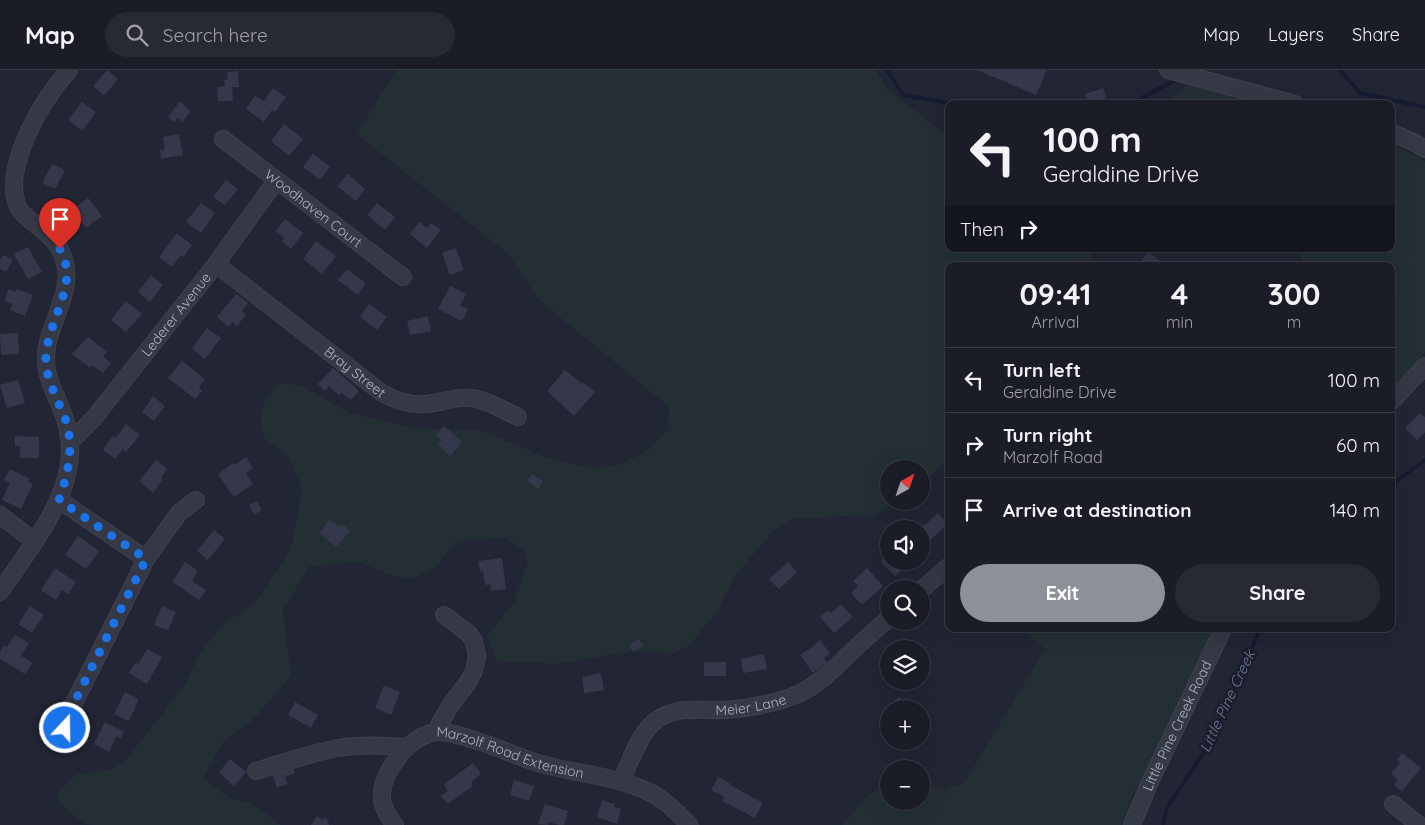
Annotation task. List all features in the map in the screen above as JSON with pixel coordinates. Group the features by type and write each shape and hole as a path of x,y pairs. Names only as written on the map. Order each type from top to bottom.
{"street":[{"path":"0,592 59,500 70,463 70,442 66,421 48,373 46,359 47,346 64,292 67,274 65,262 55,241 20,210 11,196 10,187 11,164 16,150 40,107 68,70"},
{"path":"1171,71 1281,100"},
{"path":"1395,134 1425,150"},
{"name":"Woodhaven Court","path":"223,139 403,277"},
{"name":"Lederer Avenue","path":"70,442 94,418 216,264 276,181"},
{"name":"Bray Street","path":"216,264 382,393 391,398 420,405 450,398 474,398 518,417"},
{"path":"1395,398 1425,366"},
{"path":"59,500 146,559"},
{"path":"63,742 69,713 146,559 179,513 196,500"},
{"path":"0,515 34,541"},
{"path":"930,582 945,569"},
{"path":"435,732 474,671 477,656 474,641 468,633 444,614"},
{"name":"Meier Lane","path":"621,781 643,736 656,720 663,715 682,710 724,710 753,707 769,704 799,693 820,681 880,626"},
{"name":"Little Pine Creek Road","path":"1132,825 1149,784 1222,632"},
{"name":"Marzolf Road Extension","path":"395,825 382,805 383,786 388,773 407,747 435,732 456,734 473,739 538,763 621,781 650,792 690,825"},
{"path":"256,771 311,754 338,748 385,745 407,747"},
{"path":"1393,804 1419,825"}],"shaded area":[{"path":"396,70 876,70 887,89 937,128 945,131 945,252 1094,252 1090,262 945,262 945,461 930,476 930,460 880,460 880,510 883,510 874,515 796,518 774,530 735,576 716,614 688,646 675,653 632,651 558,664 497,661 487,636 514,602 528,563 524,550 504,538 457,541 435,567 416,577 396,577 360,562 309,566 283,611 291,676 251,722 223,742 203,779 231,798 252,803 281,825 85,824 61,805 56,794 77,774 110,770 127,759 185,684 200,652 225,623 254,604 291,549 302,489 290,458 264,438 260,419 266,399 279,383 300,385 350,413 414,428 481,430 550,459 593,468 616,466 646,452 668,429 669,409 663,402 538,299 509,255 357,134"},
{"path":"1189,84 1246,100 1167,100"},
{"path":"1395,146 1425,163 1425,352 1395,384 1395,262 1304,262 1294,252 1395,252"},
{"path":"1026,632 1212,632 1131,799 1122,825 843,825 868,796 880,789 880,810 930,810 930,786 942,789 964,783 1045,649"}],"building":[{"path":"107,70 118,79 104,96 93,86"},
{"path":"977,70 1047,70 1036,95"},
{"path":"238,71 239,87 232,87 233,101 218,101 217,87 225,86 224,80 228,80 227,72"},
{"path":"273,88 286,97 275,112 272,110 264,122 246,109 255,96 264,101"},
{"path":"1103,88 1106,98 1087,100 1085,94"},
{"path":"180,101 191,111 182,122 178,118 174,122 168,117"},
{"path":"82,102 96,112 82,131 68,120"},
{"path":"284,124 303,139 289,156 271,141"},
{"path":"179,134 183,155 161,159 160,150 165,149 163,137"},
{"path":"313,153 330,167 320,180 303,167"},
{"path":"52,164 65,170 55,189 42,183"},
{"path":"348,174 365,189 356,201 337,186"},
{"path":"226,180 238,189 225,205 213,197"},
{"path":"88,198 102,216 86,228 73,209"},
{"path":"201,203 215,213 201,233 186,222"},
{"path":"377,203 395,217 385,230 367,215"},
{"path":"285,219 303,233 291,249 282,242 284,238 276,231"},
{"path":"419,222 427,228 431,223 441,230 427,248 410,234"},
{"path":"177,233 192,245 172,267 159,257"},
{"path":"316,241 336,256 322,274 303,259"},
{"path":"28,247 42,272 28,279 14,254"},
{"path":"456,248 464,270 450,275 442,253"},
{"path":"1148,252 1161,262 1140,262"},
{"path":"3,255 13,260 6,272 0,269 0,260"},
{"path":"347,269 366,283 358,295 338,280"},
{"path":"151,275 163,285 150,302 138,292"},
{"path":"450,286 466,294 460,305 468,309 462,321 438,309"},
{"path":"9,289 16,292 17,289 33,295 25,316 10,310 12,304 4,301"},
{"path":"236,294 248,303 242,311 246,314 237,326 232,322 229,327 217,317"},
{"path":"126,301 142,314 126,332 111,320"},
{"path":"369,304 387,317 377,330 360,317"},
{"path":"428,316 431,331 410,335 407,321"},
{"path":"207,328 221,338 205,359 192,349"},
{"path":"18,333 19,354 1,355 0,334"},
{"path":"88,337 107,352 103,356 111,363 103,373 92,365 90,368 72,354"},
{"path":"182,361 205,379 199,387 202,391 195,399 168,378"},
{"path":"333,368 359,391 351,400 342,393 339,395 329,386 325,391 318,384"},
{"path":"565,370 595,392 574,416 547,391"},
{"path":"18,380 25,403 7,408 0,385"},
{"path":"153,396 165,406 154,421 142,412"},
{"path":"1420,413 1425,417 1425,432 1417,440 1405,428"},
{"path":"126,424 140,435 126,452 123,449 115,459 103,450 113,436 116,438"},
{"path":"444,426 462,442 450,456 438,445 442,440 436,435"},
{"path":"15,436 39,437 39,458 20,458 20,446 15,446"},
{"path":"246,457 253,468 246,473 253,484 234,497 218,474 233,463 234,465"},
{"path":"156,460 167,469 161,478 163,479 153,493 139,481"},
{"path":"10,469 30,479 28,482 33,484 21,509 2,500 10,483 4,480"},
{"path":"532,474 543,481 538,489 527,481"},
{"path":"257,501 262,510 254,515 249,505"},
{"path":"938,513 945,521 945,527 930,540 930,520"},
{"path":"330,520 339,527 342,524 350,531 336,547 319,533"},
{"path":"214,530 225,539 208,560 197,551"},
{"path":"78,536 99,551 86,569 65,555"},
{"path":"502,558 506,589 491,591 490,584 485,585 483,571 480,572 478,561"},
{"path":"185,562 198,571 192,581 206,590 199,600 172,582"},
{"path":"788,562 797,572 779,589 769,579"},
{"path":"55,568 76,582 68,594 62,590 56,600 41,590"},
{"path":"867,568 880,583 880,589 862,605 851,593 858,586 853,581"},
{"path":"889,570 901,570 895,576"},
{"path":"841,604 853,617 834,633 820,617 828,610 831,613"},
{"path":"30,606 44,615 32,633 18,624"},
{"path":"162,606 176,612 168,630 154,625"},
{"path":"15,635 29,643 21,656 33,663 25,674 0,659 0,652 4,645 7,647"},
{"path":"639,639 643,646 633,652 629,645"},
{"path":"820,640 830,654 824,658 827,663 813,673 800,655"},
{"path":"147,649 162,657 147,684 129,673 135,663 138,664"},
{"path":"764,654 767,669 743,673 741,659"},
{"path":"704,662 726,662 726,676 704,676"},
{"path":"601,673 604,690 584,693 582,677"},
{"path":"384,685 400,692 391,715 375,708"},
{"path":"125,692 139,699 129,721 114,714"},
{"path":"295,702 318,715 311,728 288,715"},
{"path":"105,722 124,732 121,738 116,736 109,752 94,744"},
{"path":"1402,753 1421,768 1402,791 1394,785 1398,780 1391,774 1400,763 1397,760"},
{"path":"230,759 246,772 234,786 219,772"},
{"path":"473,763 481,774 471,782 473,786 448,804 441,796 448,791 444,784"},
{"path":"292,766 295,773 285,777 288,784 277,788 272,774"},
{"path":"718,777 763,803 755,818 722,801 724,797 711,790"},
{"path":"514,780 534,786 529,801 510,795"},
{"path":"602,800 614,804 614,807 621,809 617,824 597,817"},
{"path":"545,804 568,811 564,825 549,822 548,825 538,824"},
{"path":"317,816 322,820 325,817 329,821 329,825 311,825"}],"waterway":[{"name":"Little Pine Creek","path":"887,70 903,95 945,102"},
{"name":"Little Pine Creek","path":"1340,70 1360,93 1392,100"},
{"name":"Little Pine Creek","path":"1138,100 1179,78"},
{"name":"Little Pine Creek","path":"1395,101 1425,107"},
{"name":"Little Pine Creek","path":"1395,482 1425,460"},
{"name":"Little Pine Creek","path":"1163,825 1167,808 1212,740 1259,632"}],"route":[{"path":"60,249 67,274 64,292 47,346 46,359 48,373 66,421 70,442 70,463 59,500 146,559 69,713 65,728"}]}
